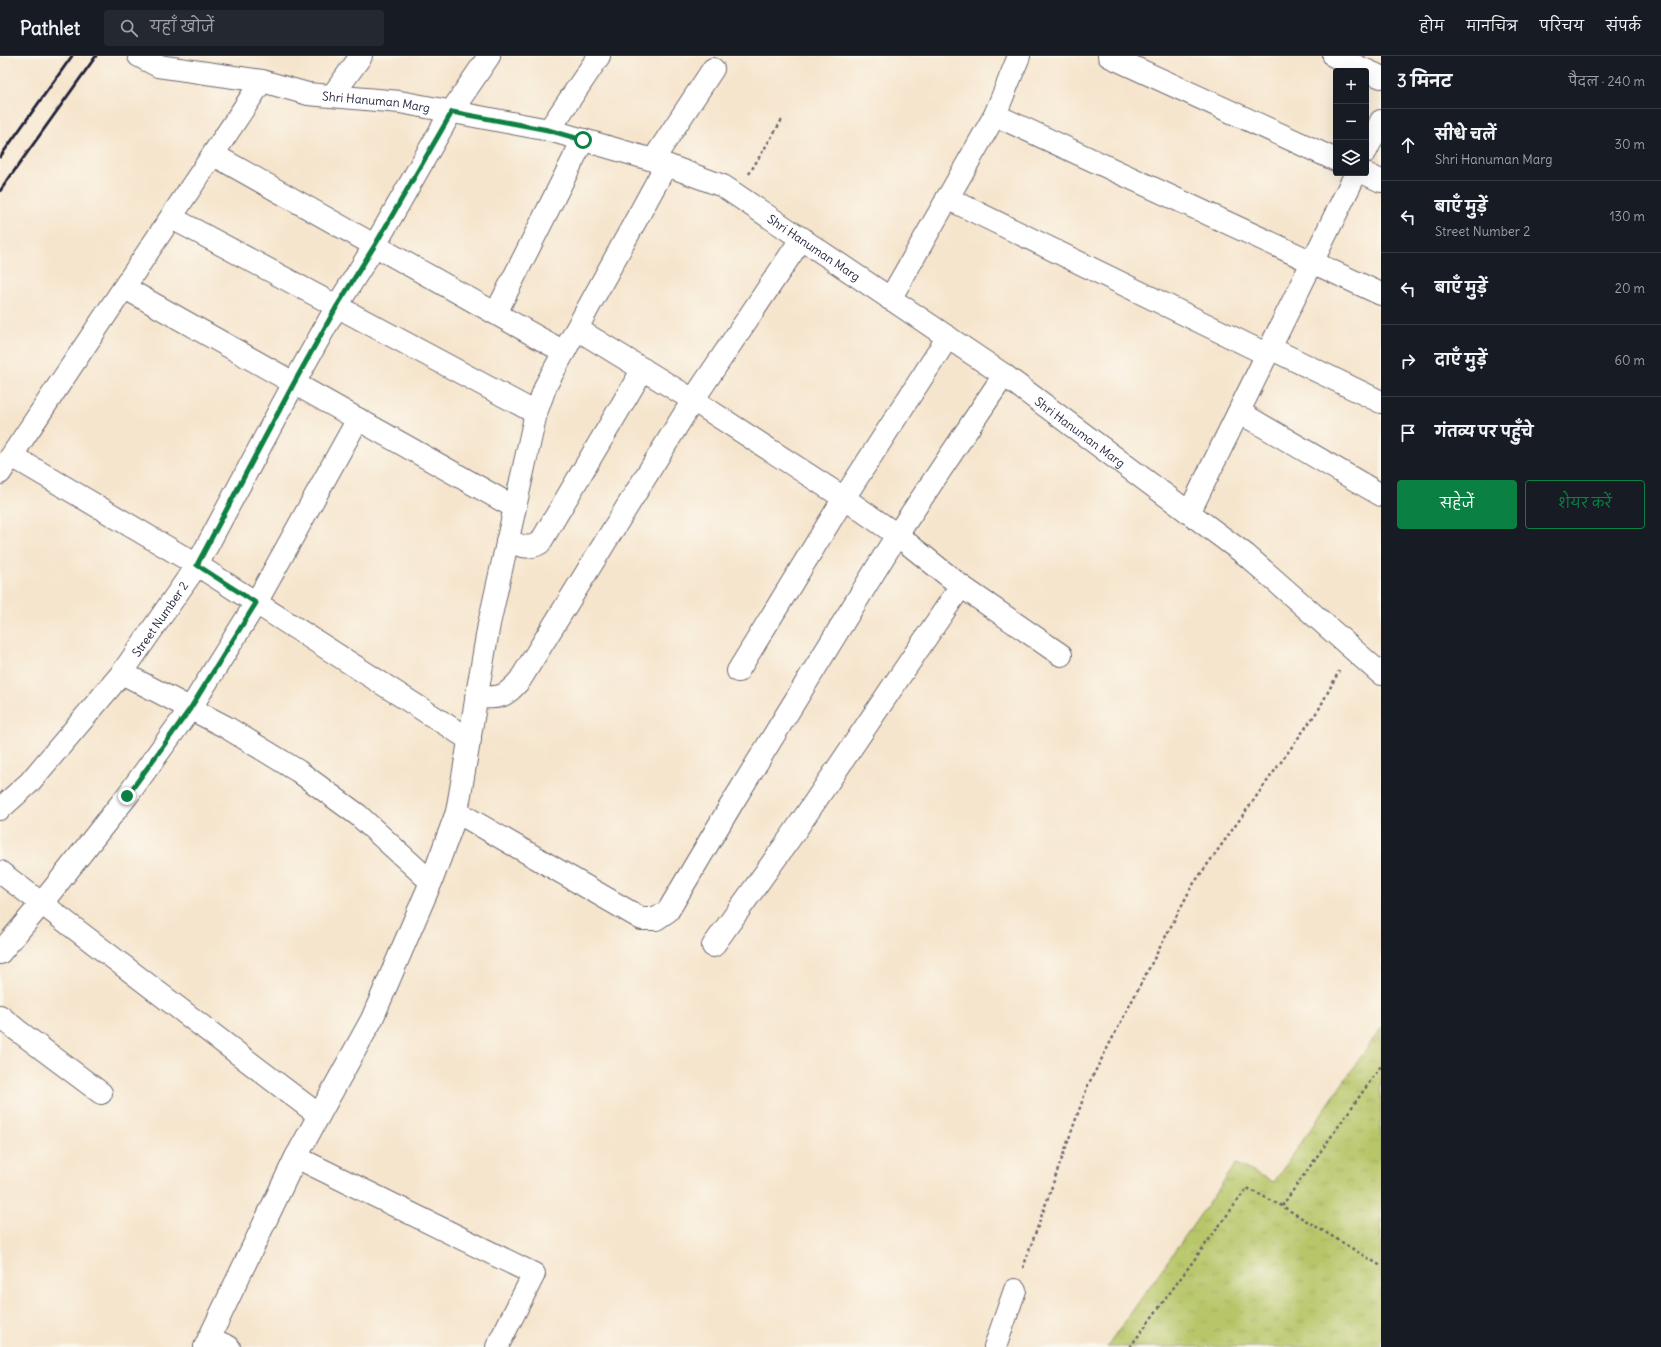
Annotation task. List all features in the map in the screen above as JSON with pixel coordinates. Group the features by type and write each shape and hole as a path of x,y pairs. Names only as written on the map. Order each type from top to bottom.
{"street":[{"name":"Shri Hanuman Marg","path":"139,56 158,66 262,81 308,94 400,102 548,130 659,163 723,186 1004,375 1246,555 1381,674"},
{"path":"332,96 361,56"},
{"name":"Street Number 2","path":"0,809 29,783 122,673 197,565 294,383 337,306 375,245 452,112 489,56"},
{"path":"548,130 599,56"},
{"path":"890,299 995,115 1019,56"},
{"path":"1109,56 1333,159"},
{"path":"1334,56 1381,77"},
{"path":"229,1347 207,1343 296,1157 372,1019 431,882 457,812 489,624 536,413 546,384 577,329 659,163 713,68"},
{"path":"262,81 172,218 6,464 197,565 470,740"},
{"path":"995,115 1381,294"},
{"path":"1369,146 1381,120"},
{"path":"496,313 583,140"},
{"path":"214,155 564,352"},
{"path":"1369,175 1381,181"},
{"path":"1190,513 1355,176"},
{"path":"947,198 1268,351 1381,402"},
{"path":"172,218 536,413"},
{"path":"476,697 495,698 508,693 520,680 693,400 802,238"},
{"path":"125,288 514,507"},
{"path":"577,329 693,400 844,498 897,535 961,586 1061,655"},
{"path":"738,671 844,498 948,337"},
{"path":"507,541 527,547 534,547 540,543 643,369"},
{"path":"457,812 642,919 656,919 668,911 739,792 897,535 1004,375"},
{"path":"1239,412 1381,494"},
{"path":"0,953 42,903 127,796 190,709 256,603 358,419"},
{"path":"713,946 793,834 961,586"},
{"path":"122,673 226,727 298,771 358,815 431,882"},
{"path":"0,872 319,1115"},
{"path":"0,1016 101,1093"},
{"path":"296,1157 534,1274 497,1347"},
{"path":"996,1347 1016,1290"}],"path":[{"path":"736,194 783,118"},
{"path":"1016,1290 1088,1085 1145,975 1192,886 1319,709 1352,648"},
{"path":"1282,1206 1381,1066"},
{"path":"1130,1347 1247,1188 1282,1206 1381,1266"}],"green space":[{"path":"1381,1028 1381,1347 1107,1347 1236,1164 1274,1182"}],"railway":[{"path":"0,157 72,56"},
{"path":"0,191 96,56"}],"route":[{"path":"127,796 190,709 256,603 197,565 294,383 337,306 375,245 452,112 548,130 583,140"}]}
